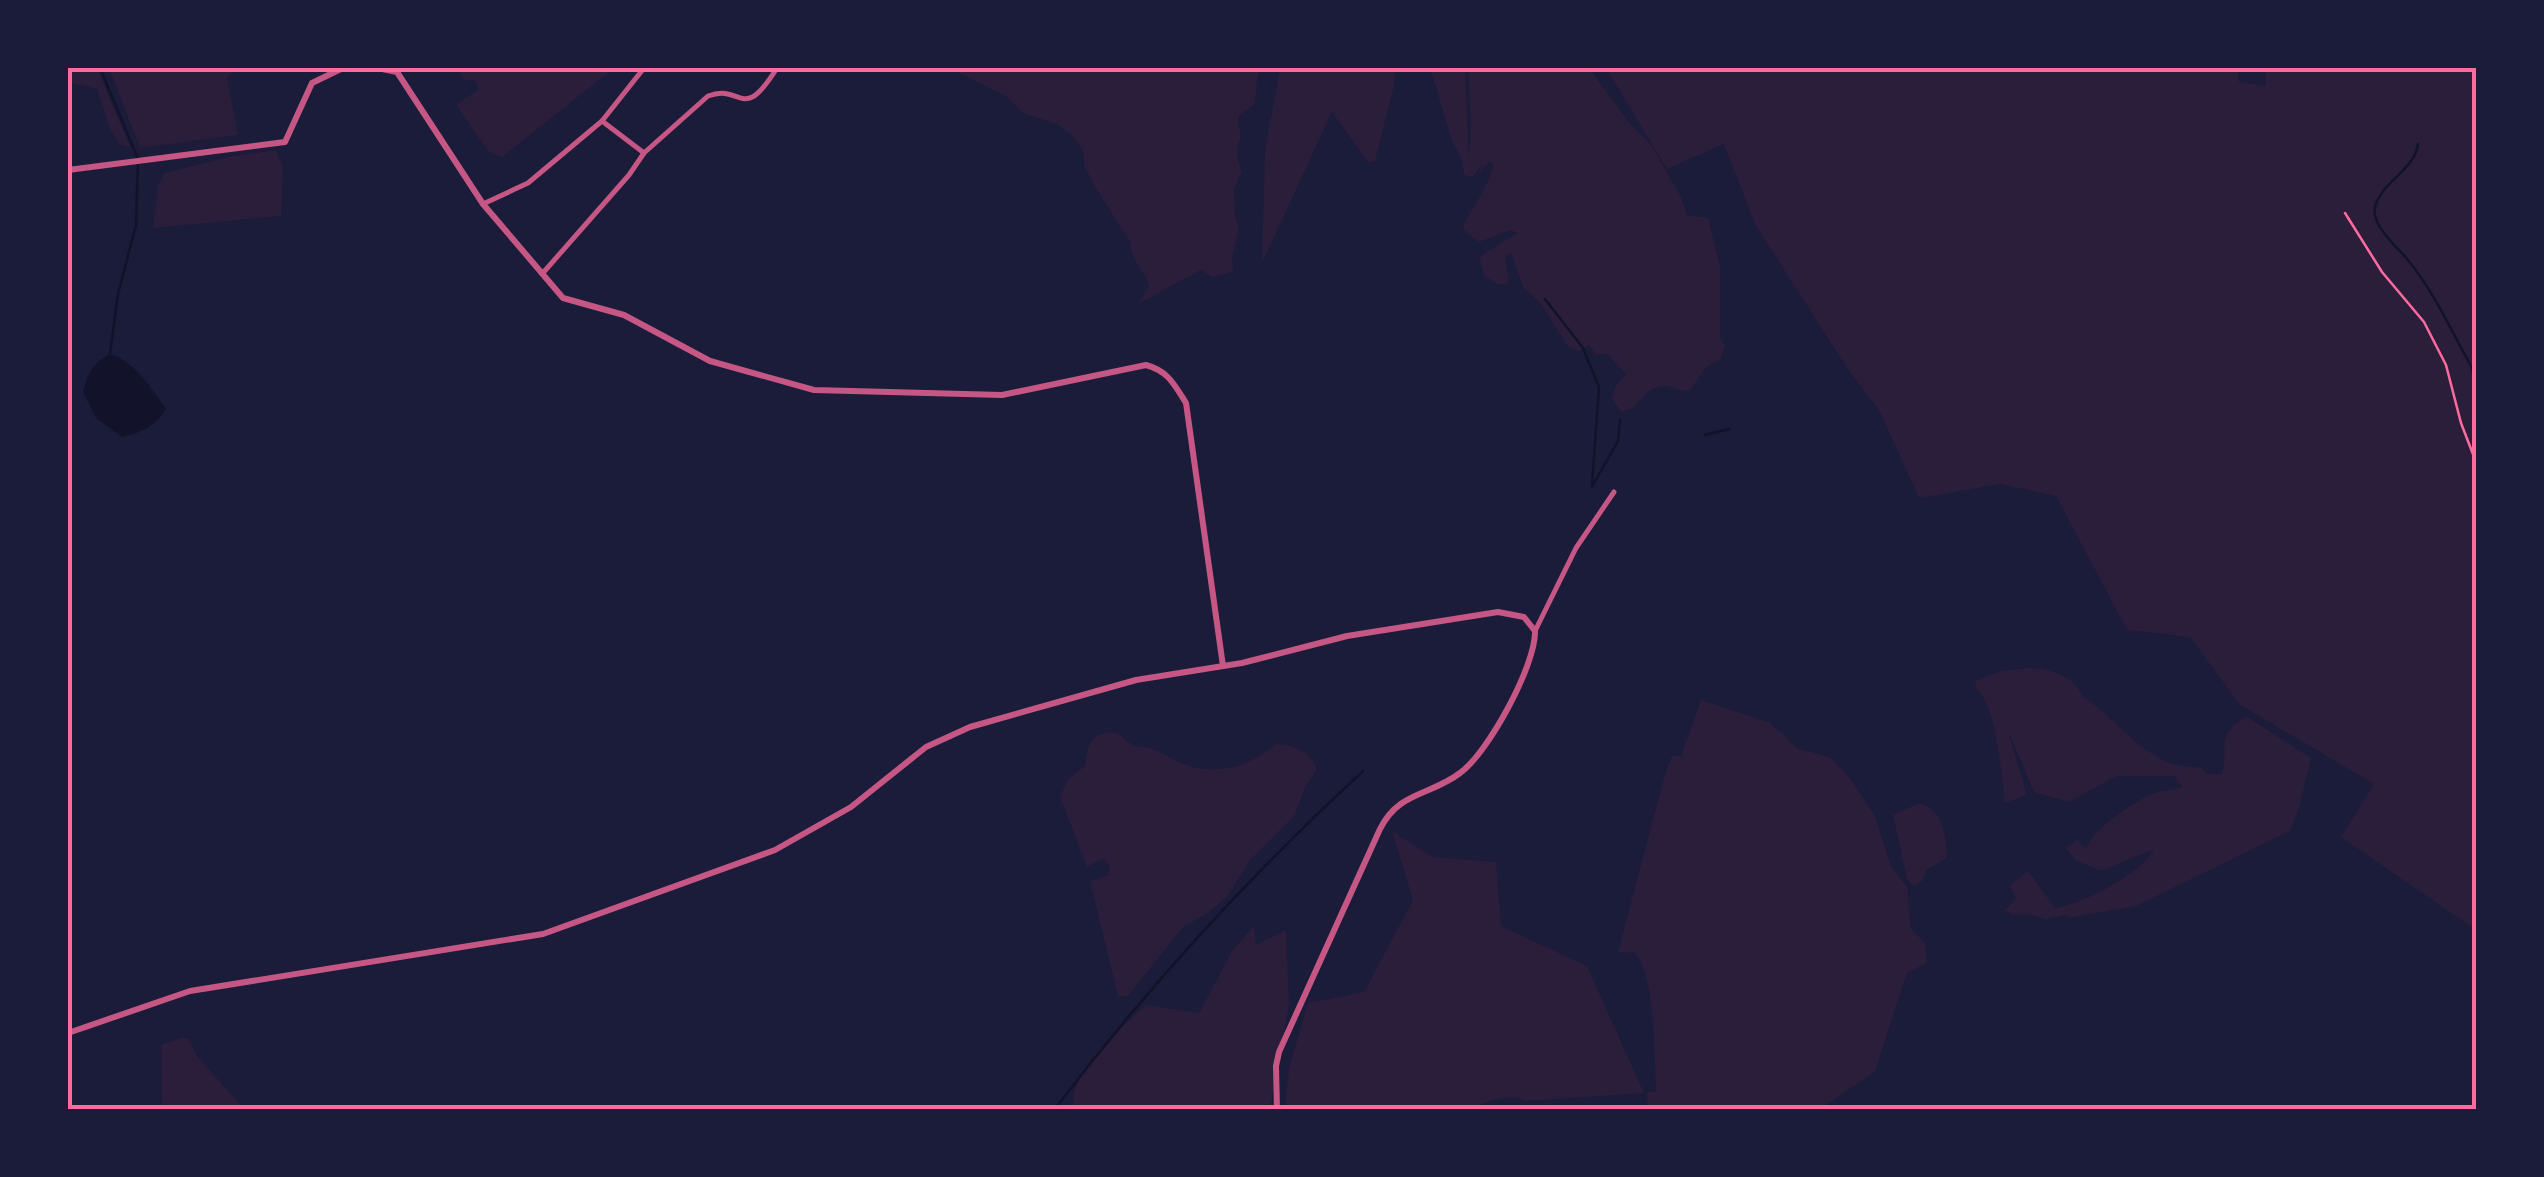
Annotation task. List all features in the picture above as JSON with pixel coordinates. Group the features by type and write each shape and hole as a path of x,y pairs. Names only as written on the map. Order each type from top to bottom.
{"street":[{"path":"68,170 285,142 312,83 343,68"},
{"path":"377,68 397,72 483,204 563,298 624,316 710,361 814,390 1002,395 1146,366 1170,376 1186,403 1223,666"},
{"path":"483,204 528,184 602,121 644,68"},
{"path":"542,274 644,153 708,96 720,93 738,100 752,99 764,89 777,68"},
{"path":"602,121 644,153"},
{"path":"1277,1110 1278,1052 1388,814 1414,795 1458,776 1470,765 1530,663 1534,631 1576,548 1614,492"},
{"path":"68,1034 190,991 543,934 775,850 852,806 926,747 970,727 1136,680 1223,666 1348,636 1498,612 1524,617 1534,631"}],"path":[{"path":"2346,213 2382,272 2424,322 2446,364 2465,437 2476,462"}],"shaded area":[{"path":"68,68 97,68 130,147 120,145 110,129 97,89 68,82"},
{"path":"109,68 140,68 147,72 156,68 241,68 227,77 238,135 140,148"},
{"path":"459,68 614,68 502,157 488,151 456,105 479,89 474,79 462,79"},
{"path":"949,68 1261,68 1255,104 1238,116 1241,138 1237,154 1242,171 1234,189 1239,229 1232,257 1233,272 1212,277 1201,270 1138,304 1149,286 1147,280 1131,243 1085,167 1082,149 1070,133 1057,124 1023,113 1007,97"},
{"path":"1280,68 1395,68 1394,86 1375,161 1369,163 1332,112 1262,263 1265,150"},
{"path":"1430,68 1465,68 1469,159 1468,68 1589,68 1631,125 1650,143 1687,215 1708,218 1720,266 1720,339 1725,345 1721,359 1705,368 1691,389 1657,387 1634,408 1622,412 1612,400 1615,387 1626,374 1607,354 1596,355 1589,345 1578,351 1568,346 1540,303 1523,287 1511,253 1505,256 1509,283 1497,285 1484,275 1479,257 1517,233 1511,230 1479,242 1464,230 1493,164 1489,162 1476,176 1483,164 1472,177 1464,175"},
{"path":"1606,68 2237,68 2239,82 2266,86 2265,68 2476,68 2476,930 2341,837 2374,784 2240,705 2190,637 2127,630 2056,496 2001,484 1919,498 1879,410 1847,368 1755,224 1724,144 1667,169"},
{"path":"276,150 283,167 281,216 153,228 158,185 165,173"},
{"path":"110,354 135,370 166,409 147,428 122,437 96,418 83,392 92,370"},
{"path":"2001,671 2052,671 2067,678 2082,696 2151,753 2182,766 2200,767 2208,774 2222,774 2226,736 2246,716 2311,758 2290,831 2136,906 2069,918 2012,915 2005,910 2016,898 2009,886 2028,871 2055,908 2095,894 2124,878 2154,849 2101,871 2075,860 2066,848 2077,840 2086,848 2097,832 2128,807 2150,795 2182,787 2174,776 2117,776 2069,802 2034,792 2008,731 2027,795 2005,803 1993,724 1975,688 1976,681"},
{"path":"1701,700 1769,722 1797,748 1829,757 1849,777 1874,814 1891,866 1907,887 1911,929 1925,943 1927,963 1907,973 1875,1071 1821,1109 1648,1109 1647,1092 1656,1091 1647,980 1635,953 1618,952 1665,774 1672,756 1681,756"},
{"path":"1117,733 1135,747 1156,750 1198,768 1222,769 1246,763 1276,744 1301,750 1317,769 1305,787 1295,815 1250,860 1227,897 1184,926 1127,997 1118,996 1090,881 1109,875 1109,865 1103,858 1087,867 1060,797 1068,779 1085,766 1093,739"},
{"path":"1919,803 1939,818 1947,858 1926,870 1922,881 1914,886 1907,879 1893,815"},
{"path":"1392,831 1432,857 1496,862 1501,926 1587,966 1644,1093 1527,1101 1505,1098 1470,1110 1285,1109 1289,1068 1308,1003 1364,992 1413,900"},
{"path":"1254,926 1256,945 1286,930 1289,1005 1270,1109 1073,1110 1078,1082 1110,1039 1146,1005 1199,1013 1232,951"},
{"path":"188,1039 198,1057 244,1109 162,1109 161,1045"}],"waterway":[{"path":"100,68 138,159 136,225 118,294 110,354"},
{"path":"2418,144 2411,161 2378,198 2375,214 2380,228 2433,297 2476,382"},
{"path":"1545,299 1583,348 1599,387 1592,486"},
{"path":"1593,485 1618,441 1620,420"},
{"path":"1705,435 1729,429"},
{"path":"1054,1110 1201,934 1363,771"}]}
